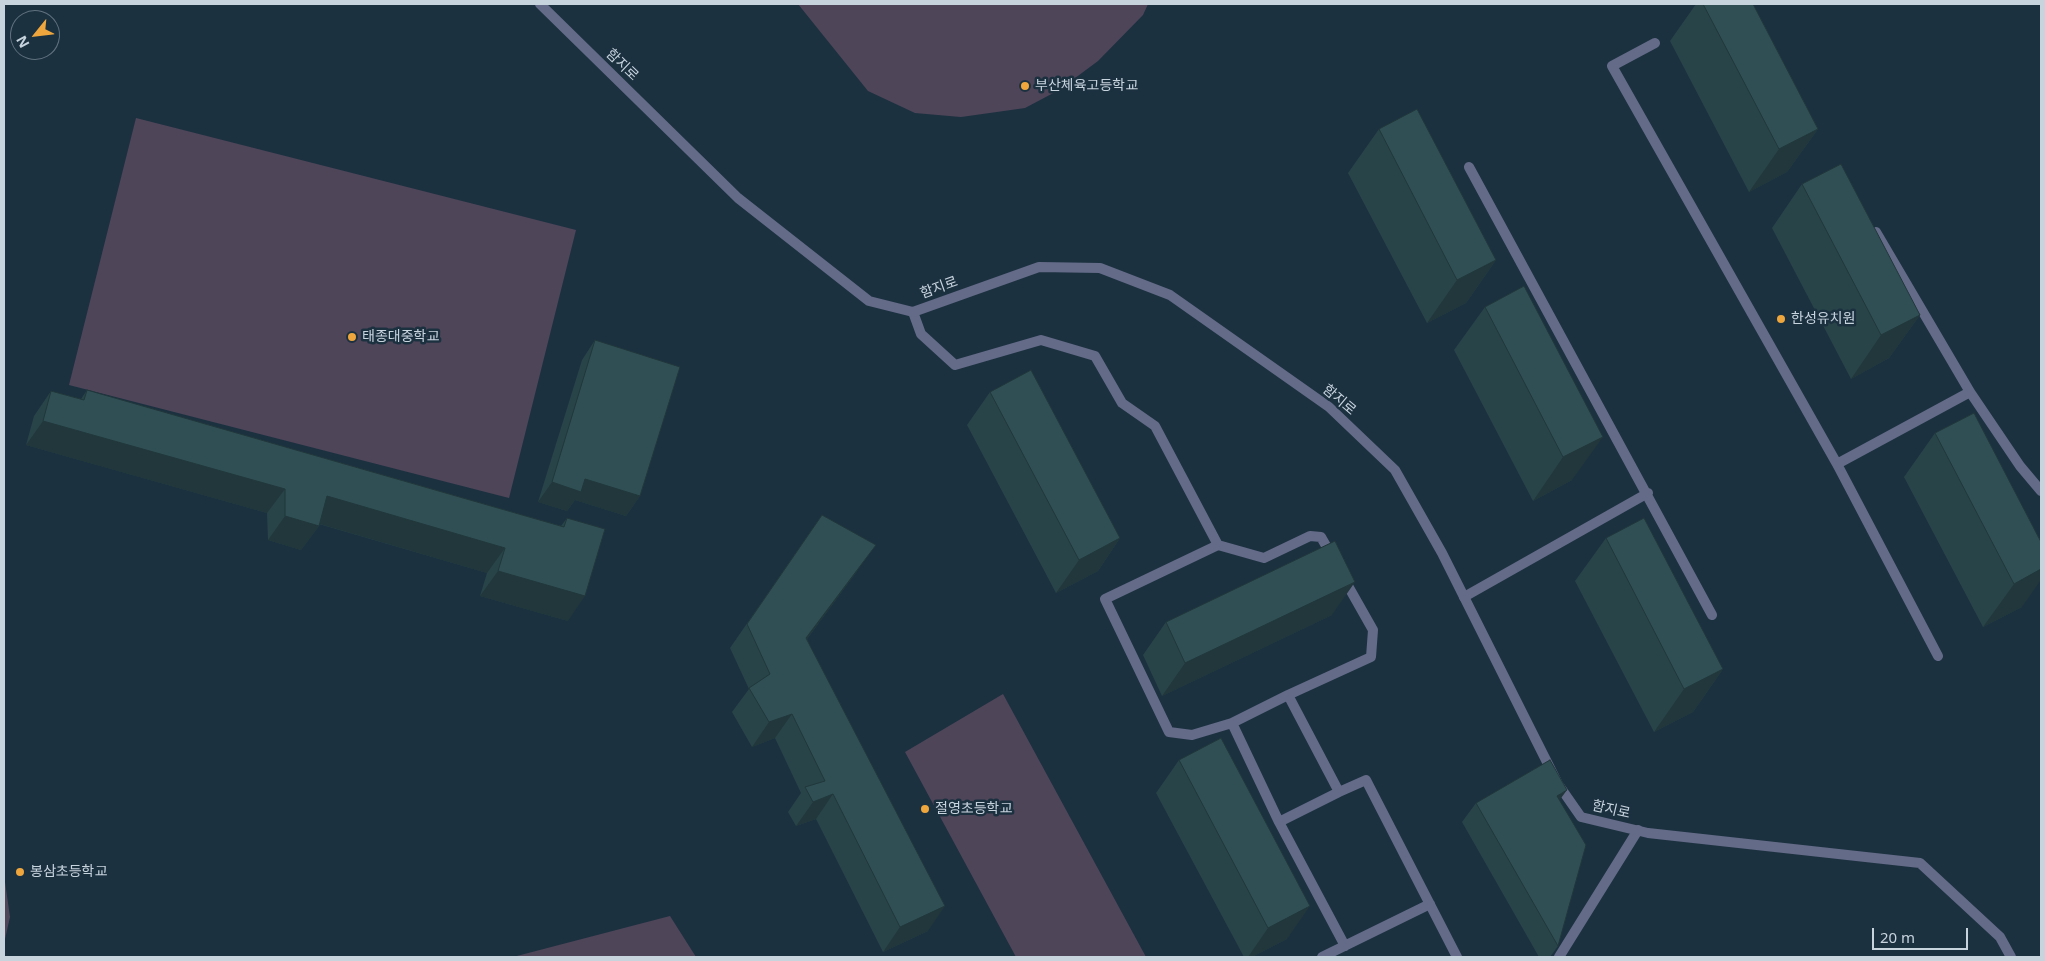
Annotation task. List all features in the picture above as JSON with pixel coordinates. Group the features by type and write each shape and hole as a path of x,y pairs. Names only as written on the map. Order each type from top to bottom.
{"street":[{"name":"함지로","path":"540,4 738,198 869,301 913,312 1039,267 1100,268 1170,295 1329,406 1395,470 1442,552 1558,784 1581,817 1648,833 1920,863 2000,937 2011,957"},
{"path":"1655,42 1612,66 1837,464 1938,656"},
{"path":"1469,167 1648,493 1712,615"},
{"path":"1872,225 1970,392 2020,466 2041,491"},
{"path":"913,312 921,334 955,365 1041,340 1095,356 1122,403 1155,426 1218,545"},
{"path":"1837,464 1970,392"},
{"path":"1464,597 1648,493"},
{"path":"1310,536 1321,538 1373,630 1371,657 1288,695 1232,723 1192,735 1169,732 1105,599 1218,545 1264,558 1310,536"},
{"path":"1288,695 1339,792"},
{"path":"1232,723 1279,822 1344,946"},
{"path":"1279,822 1366,780 1457,957"},
{"path":"1559,957 1638,830"},
{"path":"1322,957 1430,904"}],"shaded area":[{"path":"798,4 1148,4 1143,15 1098,61 1059,90 1025,108 961,117 915,113 868,91"},
{"path":"136,118 576,230 509,498 69,385"},
{"path":"1003,694 1146,957 1016,957 905,752"},
{"path":"4,875 10,917 5,939 4,938"},
{"path":"670,916 696,957 513,957"}],"building":[{"path":"1703,4 1753,4 1818,129 1779,149"},
{"path":"1417,109 1496,260 1457,280 1379,129"},
{"path":"1841,164 1920,315 1881,335 1802,184"},
{"path":"1524,286 1603,437 1563,457 1485,307"},
{"path":"595,340 680,367 640,496 585,479 581,492 552,482"},
{"path":"1031,370 1120,538 1079,560 990,392"},
{"path":"87,390 564,527 567,518 605,529 585,596 498,571 505,548 327,496 319,526 285,516 285,489 43,421 51,391 84,400"},
{"path":"1974,413 2041,542 2041,569 2014,584 1935,433"},
{"path":"822,515 876,545 806,638 945,906 900,927 833,794 813,802 805,787 825,781 792,714 769,722 749,688 770,674 747,624"},
{"path":"1644,518 1723,669 1684,689 1606,538"},
{"path":"1335,541 1355,582 1185,663 1166,622"},
{"path":"1221,738 1310,906 1268,928 1179,760"},
{"path":"1550,760 1567,790 1557,796 1586,845 1558,946 1476,803"}],"place":[{"name":"부산체육고등학교","path":"1025,86"},
{"name":"한성유치원","path":"1781,319"},
{"name":"태종대중학교","path":"352,337"},
{"name":"절영초등학교","path":"925,809"},
{"name":"봉삼초등학교","path":"20,872"}]}
